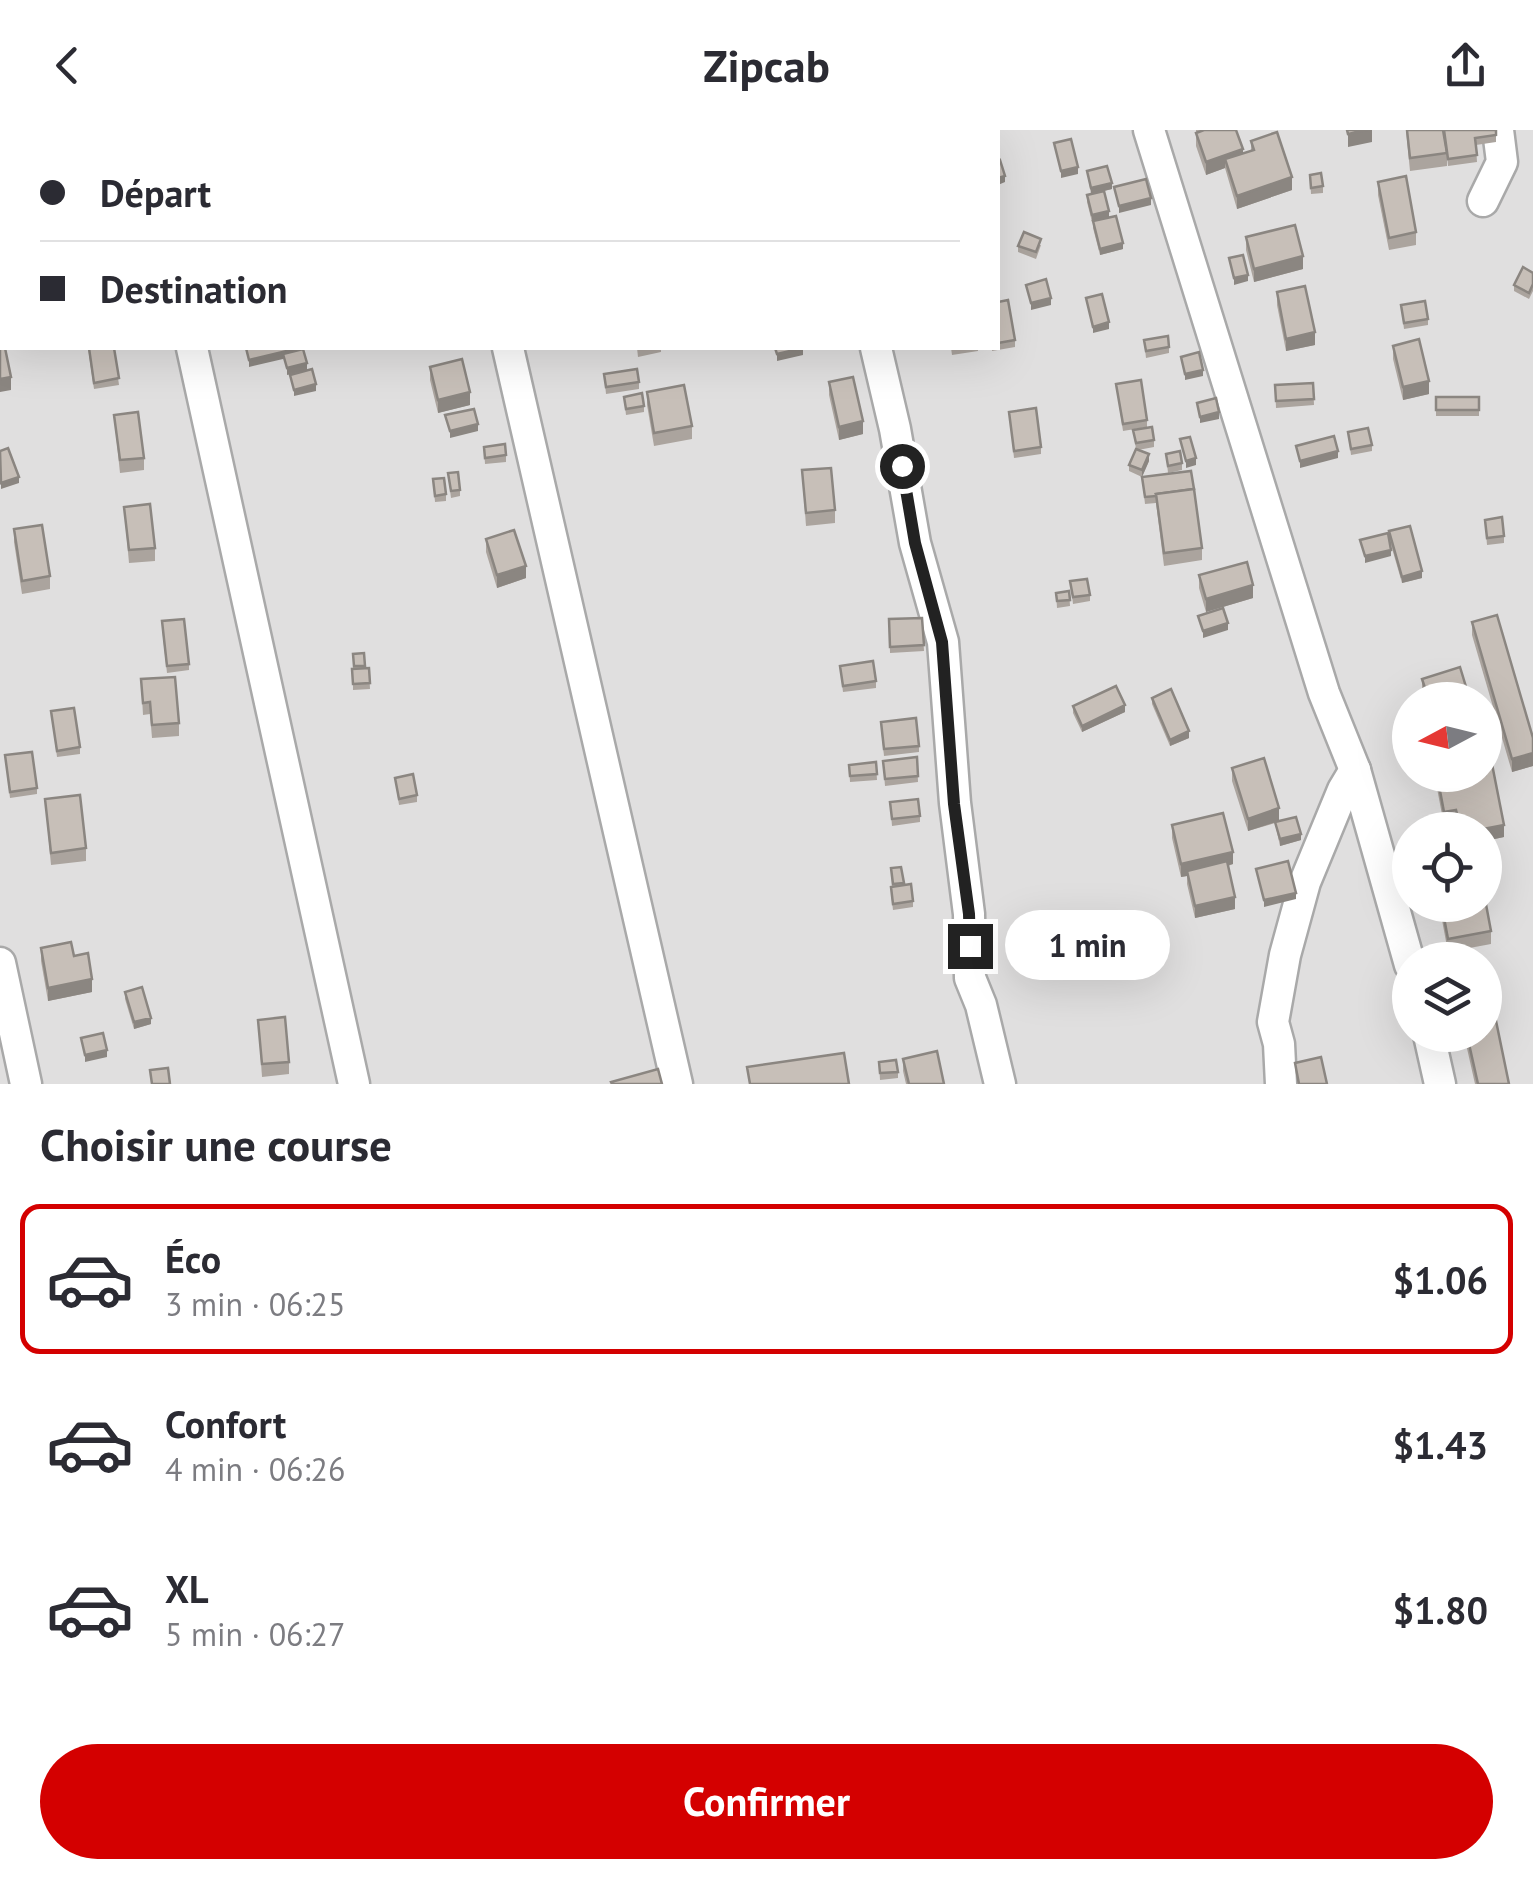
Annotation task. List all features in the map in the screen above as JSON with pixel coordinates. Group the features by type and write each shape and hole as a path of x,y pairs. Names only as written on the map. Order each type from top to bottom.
{"street":[{"path":"1150,130 1324,692 1356,770 1404,942"},
{"path":"1483,202 1502,162 1498,130"},
{"path":"192,350 354,1084"},
{"path":"508,350 677,1084"},
{"path":"876,350 915,543 942,642 954,804 969,914 970,978 982,1005 1000,1084"},
{"path":"1281,1084 1273,1022 1285,955 1305,882 1343,790 1356,770"},
{"path":"0,963 26,1084"},
{"path":"1433,1052 1440,1084"}],"shaded area":[{"path":"1000,130 1533,130 1533,1084 0,1084 0,350 1000,350"}],"building":[{"path":"1236,130 1243,149 1206,162 1196,133"},
{"path":"1407,130 1443,130 1447,153 1410,158"},
{"path":"1444,130 1496,130 1496,135 1475,138 1477,155 1448,159"},
{"path":"1277,132 1292,177 1237,196 1225,159 1254,150 1251,141"},
{"path":"1071,139 1078,167 1061,171 1054,143"},
{"path":"1107,166 1112,183 1091,188 1087,171"},
{"path":"1321,173 1323,186 1311,188 1310,175"},
{"path":"1406,176 1416,232 1389,238 1378,182"},
{"path":"1146,179 1151,198 1119,206 1114,187"},
{"path":"1104,191 1109,211 1092,215 1087,195"},
{"path":"1116,216 1123,243 1100,249 1093,221"},
{"path":"1295,225 1303,256 1254,269 1246,237"},
{"path":"1024,232 1041,239 1036,252 1018,246"},
{"path":"1243,255 1248,275 1234,278 1229,258"},
{"path":"1523,267 1533,273 1529,293 1514,285"},
{"path":"1046,279 1051,298 1031,303 1026,285"},
{"path":"1305,286 1315,332 1286,339 1277,292"},
{"path":"1102,294 1109,322 1093,327 1086,298"},
{"path":"1008,300 1015,340 1000,343 1000,302"},
{"path":"1425,301 1428,319 1404,323 1401,305"},
{"path":"1168,336 1169,347 1146,351 1144,340"},
{"path":"1419,339 1429,381 1403,387 1393,346"},
{"path":"0,350 5,350 11,377 0,379"},
{"path":"89,350 114,350 119,378 94,383"},
{"path":"246,350 291,350 249,360"},
{"path":"303,350 307,363 287,368 283,354"},
{"path":"1199,352 1203,370 1185,374 1181,357"},
{"path":"462,359 470,392 438,400 430,367"},
{"path":"312,369 316,384 294,390 290,375"},
{"path":"637,369 639,382 606,387 604,374"},
{"path":"853,377 863,421 839,427 829,382"},
{"path":"1141,380 1147,420 1123,424 1116,384"},
{"path":"1313,383 1314,399 1276,401 1275,385"},
{"path":"684,385 692,426 654,433 647,392"},
{"path":"642,393 644,406 626,409 624,397"},
{"path":"1436,397 1479,397 1479,410 1436,410"},
{"path":"1216,398 1219,412 1200,417 1197,403"},
{"path":"1036,408 1041,447 1014,451 1009,412"},
{"path":"474,409 478,424 450,431 445,415"},
{"path":"138,412 144,458 120,460 114,415"},
{"path":"1152,427 1154,440 1136,443 1133,430"},
{"path":"1368,428 1372,445 1351,449 1348,432"},
{"path":"1334,436 1338,451 1300,461 1296,446"},
{"path":"1190,437 1196,458 1186,461 1180,439"},
{"path":"505,444 506,455 485,458 484,447"},
{"path":"8,448 19,477 1,483 0,451"},
{"path":"1136,449 1149,454 1142,470 1129,465"},
{"path":"1180,451 1182,463 1168,466 1166,454"},
{"path":"831,468 835,510 806,513 802,470"},
{"path":"1191,471 1194,489 1145,497 1142,477"},
{"path":"458,472 460,490 451,491 448,473"},
{"path":"444,478 446,494 435,496 433,479"},
{"path":"1194,489 1202,548 1164,553 1156,494"},
{"path":"150,504 155,548 129,550 124,507"},
{"path":"1502,517 1504,536 1487,538 1485,520"},
{"path":"42,525 50,576 22,581 14,529"},
{"path":"1410,526 1422,571 1402,577 1389,531"},
{"path":"514,530 526,566 497,575 486,539"},
{"path":"1388,533 1391,550 1365,556 1360,540"},
{"path":"1247,562 1253,585 1206,599 1199,575"},
{"path":"1087,579 1090,595 1073,597 1070,581"},
{"path":"1069,591 1070,600 1057,601 1056,593"},
{"path":"1223,608 1228,623 1203,631 1198,616"},
{"path":"1497,615 1533,738 1533,753 1512,759 1502,725 1502,682 1490,682 1472,622"},
{"path":"922,618 924,645 890,647 889,619"},
{"path":"184,619 189,664 167,666 162,621"},
{"path":"364,653 365,666 354,666 353,654"},
{"path":"873,661 876,681 843,686 840,666"},
{"path":"1460,667 1465,682 1423,682 1422,679"},
{"path":"369,668 370,683 353,684 352,669"},
{"path":"175,677 179,723 152,725 150,702 143,703 141,679"},
{"path":"1116,686 1125,705 1082,726 1073,706"},
{"path":"1171,689 1189,731 1170,740 1152,698"},
{"path":"74,708 80,747 57,751 51,711"},
{"path":"916,718 919,746 884,749 881,722"},
{"path":"32,752 37,788 10,792 5,755"},
{"path":"917,757 918,776 885,779 883,761"},
{"path":"1264,758 1279,808 1248,819 1232,768"},
{"path":"876,762 877,774 850,776 849,765"},
{"path":"413,774 417,795 399,799 395,778"},
{"path":"1440,792 1498,792 1501,812 1456,810 1444,812"},
{"path":"80,795 86,848 51,853 45,799"},
{"path":"918,799 920,816 892,819 890,802"},
{"path":"1223,813 1233,852 1181,864 1172,825"},
{"path":"1296,817 1301,834 1280,839 1275,822"},
{"path":"1227,861 1235,897 1195,906 1187,871"},
{"path":"1288,861 1296,893 1264,900 1256,869"},
{"path":"901,867 904,883 893,884 891,868"},
{"path":"911,884 913,901 893,904 891,887"},
{"path":"1445,922 1489,922 1491,931 1448,939"},
{"path":"71,942 74,956 88,953 92,979 48,988 41,948"},
{"path":"142,987 151,1018 134,1022 125,992"},
{"path":"285,1017 289,1062 262,1064 258,1020"},
{"path":"103,1033 107,1050 85,1055 81,1038"},
{"path":"1502,1050 1509,1084 1478,1084 1471,1052"},
{"path":"937,1051 944,1084 909,1084 903,1059"},
{"path":"844,1053 849,1084 750,1084 747,1067"},
{"path":"1321,1057 1327,1084 1299,1084 1295,1063"},
{"path":"896,1060 898,1072 880,1073 879,1062"},
{"path":"168,1068 170,1084 152,1084 150,1070"},
{"path":"658,1069 662,1084 611,1082"}],"route":[{"path":"902,466 915,543 942,642 970,946"}]}
